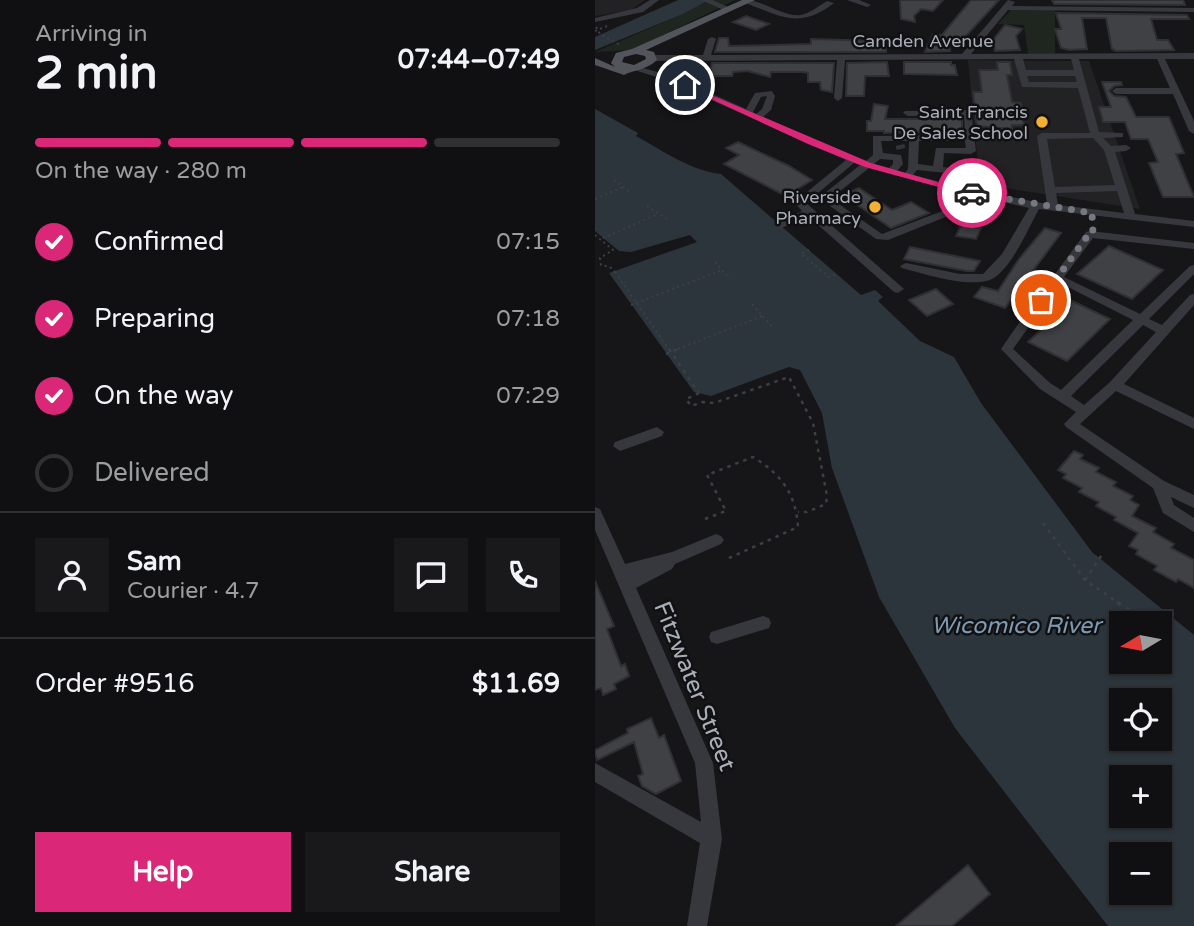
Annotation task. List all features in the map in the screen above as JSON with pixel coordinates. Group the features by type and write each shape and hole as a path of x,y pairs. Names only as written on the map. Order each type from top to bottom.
{"main road":[{"path":"619,60 632,68 682,36 692,26 749,1"},
{"path":"595,59 619,71 645,60"},
{"path":"595,59 645,60"}],"street":[{"path":"595,20 640,10 655,0"},
{"path":"749,1 793,17 804,17 830,3 817,0"},
{"path":"851,0 867,5"},
{"path":"964,57 1013,0"},
{"path":"709,1 729,9"},
{"path":"1006,8 1194,10"},
{"path":"706,58 712,39"},
{"path":"689,58 693,48"},
{"path":"1074,56 1095,135 1109,149 1130,216"},
{"path":"1160,56 1194,131"},
{"name":"Camden Avenue","path":"645,60 1194,56"},
{"path":"1019,57 1025,85 1082,85"},
{"path":"838,98 841,58"},
{"path":"645,60 669,78 853,159 907,177 1053,208 1194,224"},
{"path":"1022,73 1079,73"},
{"path":"1116,91 1178,95 1194,100"},
{"path":"908,113 968,112 970,138 971,151 972,173 964,191 949,212 888,237 880,237 828,201 829,195 878,156 914,137 970,138"},
{"path":"1053,208 1042,136 1120,135"},
{"path":"907,177 913,167 914,137"},
{"path":"878,156 876,138 898,147"},
{"path":"938,169 939,138"},
{"path":"891,172 898,164 898,147"},
{"path":"1109,149 1126,148"},
{"path":"939,150 971,151"},
{"path":"853,159 800,203 898,289"},
{"path":"913,167 972,173"},
{"path":"1051,191 1122,188"},
{"path":"906,266 976,279 988,276 1003,260 1036,205"},
{"path":"780,225 810,211"},
{"path":"1092,213 1093,234"},
{"path":"1085,412 1061,397 1007,349 1056,277 1086,238 1093,234 1194,246"},
{"path":"1061,397 1194,268"},
{"path":"1056,277 1164,331"},
{"path":"1194,298 1115,385 1071,424 1159,485 1194,502"},
{"path":"1115,385 1194,424"},
{"path":"620,446 657,432"},
{"path":"1159,485 1168,509 1194,526"},
{"name":"Fitzwater Street","path":"595,513 704,763 711,796 712,839 697,926"},
{"path":"625,578 667,564 673,558 716,540"},
{"path":"717,637 763,623"},
{"path":"595,772 712,839"}],"path":[{"path":"595,26 600,34 615,44"},
{"path":"614,180 631,193"},
{"path":"595,199 623,187"},
{"path":"647,206 667,219"},
{"path":"603,238 658,214"},
{"path":"595,235 613,250 600,258 601,265 612,267 699,393 685,399 691,406 714,402 789,377 813,423 827,496 826,504 798,512"},
{"path":"809,250 801,254 829,277 836,274"},
{"path":"715,262 730,279"},
{"path":"631,305 722,270"},
{"path":"752,304 774,329"},
{"path":"666,354 762,316"},
{"path":"705,519 726,510 707,475 753,457 782,477 794,494 798,527 727,559"},
{"path":"1043,523 1085,580 1130,611"},
{"path":"1085,580 1101,556"}],"shaded area":[{"path":"595,0 645,0 631,10 595,16"},
{"path":"709,0 735,0 633,50 595,52 683,14"},
{"path":"1011,10 1055,10 1055,54 1028,54 1024,25 998,24"},
{"name":"Saint Francis De Sales School","path":"968,60 1089,61 1140,209 980,184"}],"water":[{"path":"678,0 709,0 683,14 595,50 595,37"},
{"name":"Wicomico River","path":"595,109 677,159 699,169 721,174 861,295 875,290 883,297 878,301 920,341 954,357 981,403 1092,552 1165,611 1109,611 1109,674 1173,674 1173,618 1194,635 1194,926 1108,926 955,728 879,597 832,468 822,413 800,370 789,367 711,396 694,392 609,273 697,242 690,235 631,252 619,251 595,231"}],"building":[{"path":"900,0 943,0 933,11 921,9 914,16 915,22 901,19"},
{"path":"971,0 999,0 964,38 955,39 949,45 950,51 925,52 933,34 942,35"},
{"path":"1052,0 1183,0 1185,5 1054,4"},
{"path":"1056,13 1187,15 1189,19 1151,19 1157,40 1168,40 1174,50 1116,51 1112,49 1106,18 1082,18 1087,49 1069,50 1061,48 1055,29 1061,29"},
{"path":"746,16 769,24 756,30 733,22"},
{"path":"1005,25 1022,29 1016,36 1020,50 995,51 993,40"},
{"path":"719,38 728,38 729,46 811,44 811,39 880,41 881,45 886,45 886,52 715,52"},
{"path":"887,62 889,76 865,76 864,96 846,96 847,63"},
{"path":"904,62 951,62 951,65 955,65 957,75 904,74"},
{"path":"997,62 1010,62 1012,75 1007,75 1012,102 1021,103 1024,125 1012,125 1012,129 977,126 973,92 982,92 979,70 998,70"},
{"path":"712,63 834,63 832,92 821,90 820,82 808,82 808,73 803,72 771,72 770,77 748,71 733,72 732,76 709,76"},
{"path":"1102,82 1121,82 1122,85 1114,86 1109,91 1114,96 1126,97 1136,117 1169,117 1184,153 1176,154 1194,197 1163,197 1149,163 1158,162 1148,139 1131,139 1125,122 1103,122 1099,107 1111,107"},
{"path":"874,104 888,106 885,119 962,119 962,131 867,131 867,121 871,121"},
{"path":"738,142 812,180 786,196 724,164 739,155 726,148"},
{"name":"Riverside Pharmacy","path":"859,188 892,210 911,202 929,213 891,228 843,195"},
{"path":"961,225 981,228 976,239 956,236"},
{"path":"1045,228 1061,233 1005,308 974,297 982,287 998,291 1019,259"},
{"path":"1109,246 1163,270 1132,299 1077,274"},
{"path":"910,247 980,261 974,271 967,271 904,259"},
{"path":"936,289 953,304 927,316 909,300"},
{"path":"1072,301 1110,319 1067,361 1028,342"},
{"path":"1074,451 1083,455 1080,459 1099,468 1096,472 1116,482 1113,486 1133,496 1130,500 1139,505 1132,516 1156,528 1153,532 1174,544 1171,548 1194,560 1194,588 1154,570 1157,566 1136,554 1138,550 1129,546 1138,533 1114,520 1116,517 1096,506 1099,502 1079,492 1082,488 1063,478 1066,474 1058,470"},
{"path":"595,581 614,626 607,629 621,666 625,664 629,676 614,684 616,689 603,695 601,688 595,690"},
{"path":"651,718 659,738 664,735 681,781 656,794 642,786 638,776 643,774 634,742 597,760 595,753 595,750 628,733 627,729"},
{"path":"968,865 990,894 952,926 896,926"}],"tunnel":[{"path":"900,145 901,149"}],"way so far":[{"path":"972,193 1024,204 1092,213 1093,234 1086,238 1041,300"}],"place":[{"name":"Saint Francis De Sales School","path":"1042,122"},
{"name":"Riverside Pharmacy","path":"875,207"}],"route":[{"path":"685,85 868,165 972,193"}]}
